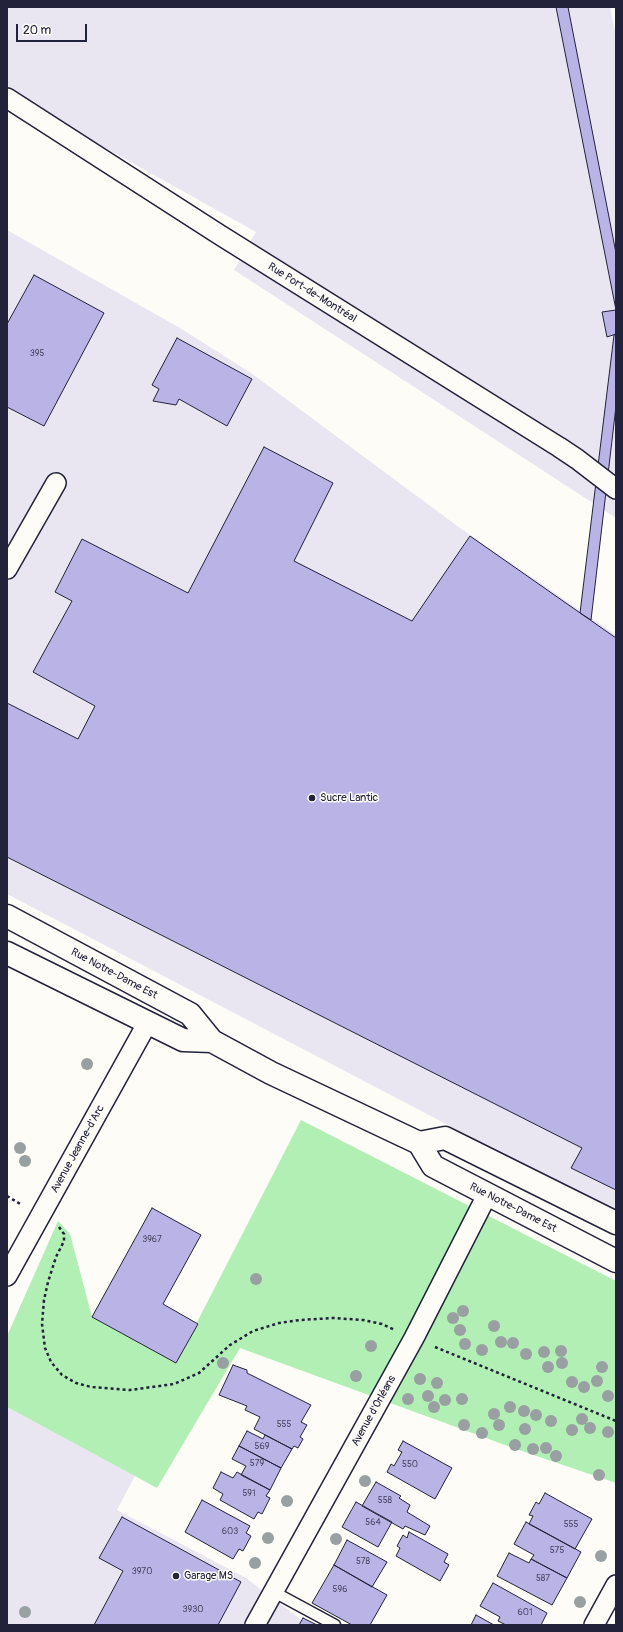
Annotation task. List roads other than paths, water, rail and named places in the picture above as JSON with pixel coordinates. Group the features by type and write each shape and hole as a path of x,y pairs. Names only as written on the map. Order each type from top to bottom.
{"main road":[{"name":"Rue Notre-Dame Est","path":"7,916 190,1014 212,1041 271,1073 420,1143 433,1166 616,1261"},
{"name":"Rue Notre-Dame Est","path":"7,953 183,1040 212,1041"},
{"path":"420,1143 445,1138 616,1223"}],"street":[{"name":"Rue Port-de-Montréal","path":"7,98 565,451 616,489"},
{"path":"7,569 56,483"},
{"name":"Avenue Jeanne-d'Arc","path":"7,1276 148,1022"},
{"name":"Avenue d'Orléans","path":"256,1625 414,1338 487,1195"},
{"path":"594,1625 616,1585"}],"lane":[{"path":"274,1592 335,1625"}],"place":[{"name":"Sucre Lantic","path":"312,798"},
{"name":"Garage MS","path":"176,1576"}]}
